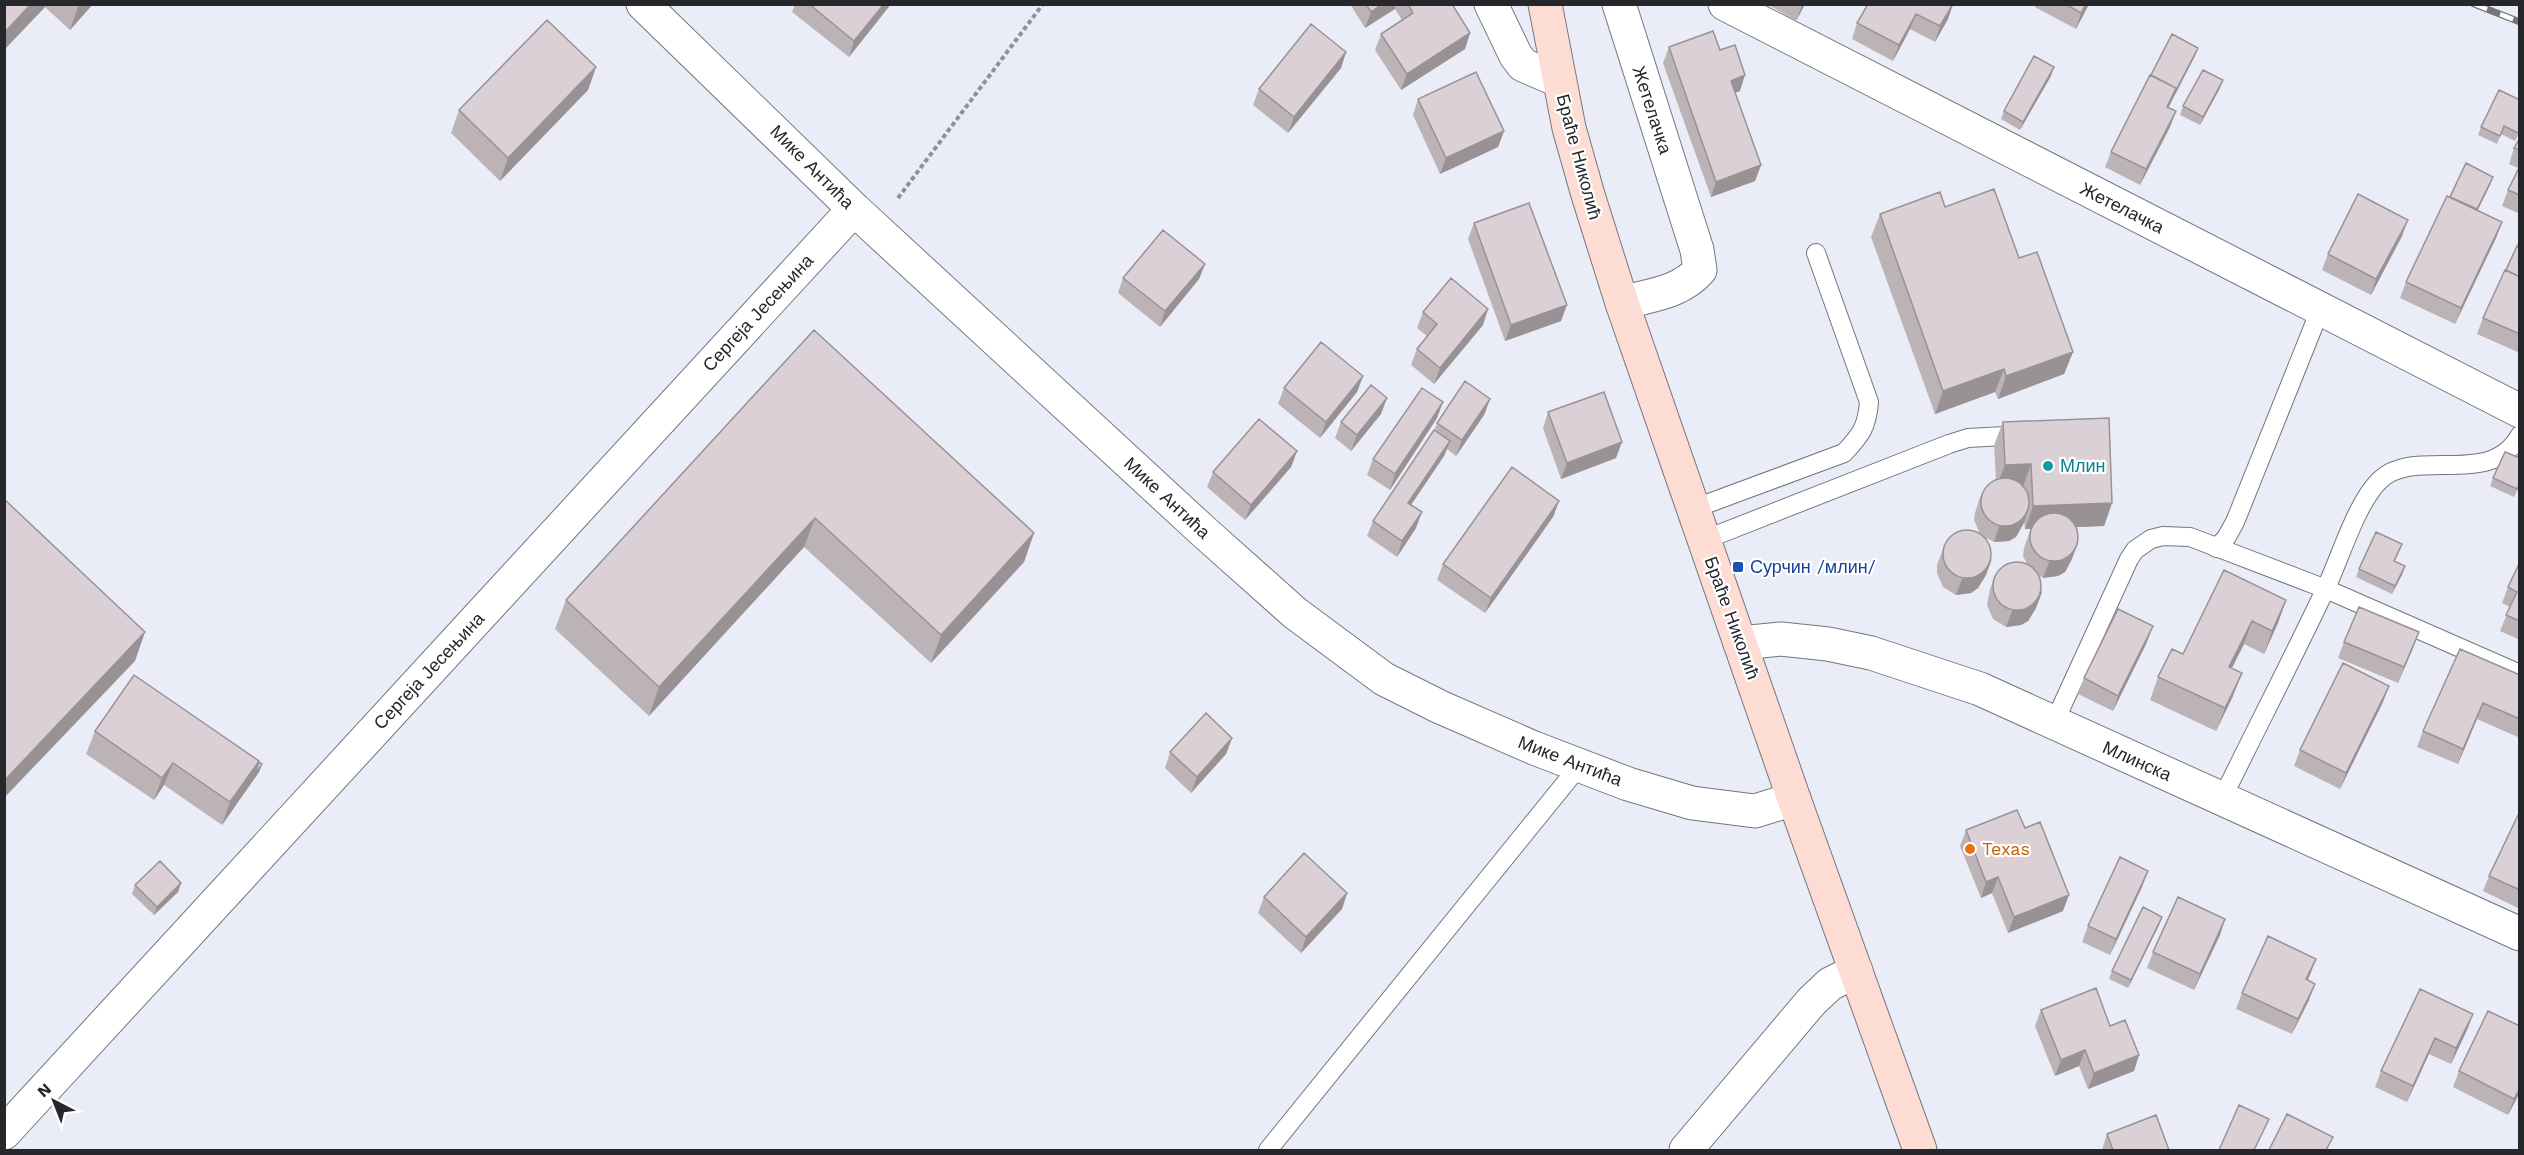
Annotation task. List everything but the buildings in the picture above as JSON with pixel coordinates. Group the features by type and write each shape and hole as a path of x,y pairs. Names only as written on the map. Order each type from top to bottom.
{"main road":[{"name":"Браће Николић","path":"1545,4 1558,80 1588,195 1622,303 1794,799 1920,1150"}],"street":[{"name":"Мике Антића","path":"643,4 865,218 1203,531 1295,613 1384,679 1440,707 1628,784 1692,802 1755,811 1794,799"},
{"name":"Браће Николић","path":"1491,4 1516,56 1523,65 1558,80"},
{"name":"Жетелачка","path":"1619,4 1697,250 1700,270 1690,281 1679,288 1622,303"},
{"name":"Жетелачка","path":"1725,4 2520,411"},
{"name":"Сергеја Јесењина","path":"4,1133 865,218"},
{"name":"Млинска","path":"1740,643 1781,639 1828,644 1871,653 1980,689 2520,934"},
{"path":"1686,1150 1811,1002 1830,984 1856,971"}],"lane":[{"path":"1693,509 1844,453 1868,421 1869,402 1816,253"},
{"path":"2216,548 2226,538 2235,522 2320,310"},
{"path":"1704,540 1949,444 1968,438 2039,434"},
{"path":"2222,799 2326,589 2366,498 2377,483 2390,471 2462,465 2495,459 2509,450 2520,435"},
{"path":"2054,723 2122,572 2135,550 2151,539 2163,536 2190,537 2326,589 2520,674"},
{"path":"1268,1150 1580,765"}],"path":[{"path":"865,218 1043,4"}],"railway":[{"path":"2474,4 2520,22"}],"place":[{"name":"Млин","path":"2048,466"},
{"name":"Сурчин /млин/","path":"1738,567"},
{"name":"Texas","path":"1970,849"}]}
